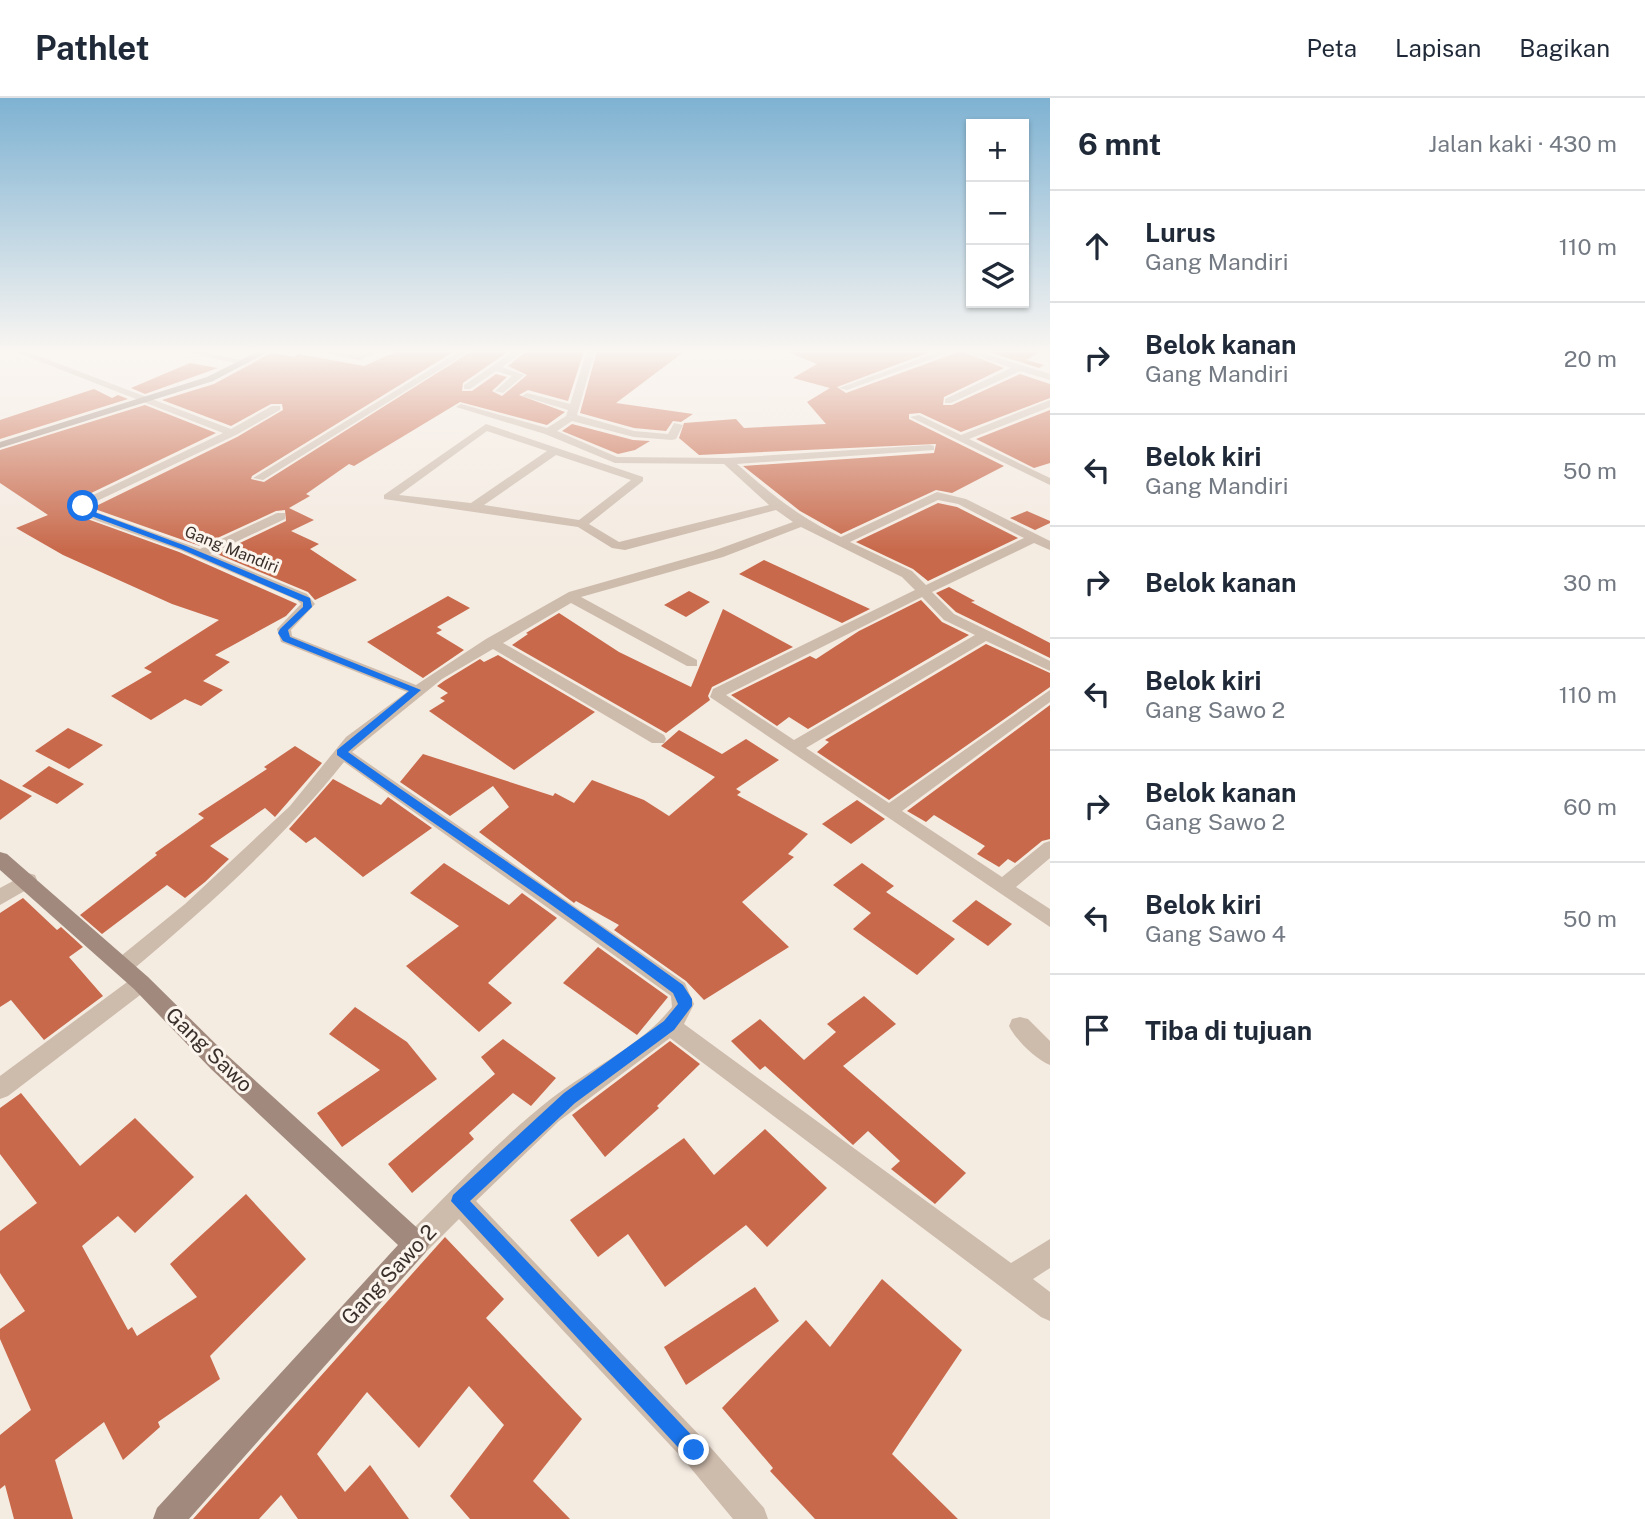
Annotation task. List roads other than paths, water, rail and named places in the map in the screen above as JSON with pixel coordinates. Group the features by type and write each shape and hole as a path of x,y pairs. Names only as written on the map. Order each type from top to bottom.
{"street":[{"path":"0,445 85,417"},
{"path":"193,417 232,433"},
{"name":"Gang Mandiri","path":"259,417 83,506 85,512 199,554 307,600 307,607 284,629 286,639 416,690"},
{"path":"259,478 358,417"},
{"path":"497,417 549,432 615,460 727,461 929,449"},
{"path":"549,432 568,417"},
{"path":"585,417 632,434 671,438 678,425"},
{"path":"916,417 1050,482"},
{"path":"960,439 1014,417"},
{"path":"581,524 639,479 553,452 486,427 388,497 581,524 616,545 625,546 778,506"},
{"path":"473,507 553,452"},
{"path":"727,461 778,506 802,523 907,574 925,589 949,617 1050,667"},
{"path":"842,541 937,496 962,501 1050,546"},
{"path":"199,554 281,516"},
{"path":"123,967 192,909 296,810 341,752 416,690 491,642 570,597 719,554 802,523"},
{"path":"1033,538 718,692 721,702 795,747 1050,919"},
{"path":"570,597 692,663"},
{"path":"795,747 985,635"},
{"path":"491,642 658,739"},
{"path":"890,811 1050,695"},
{"path":"341,752 465,841 589,923 678,989 685,1006 669,1025 1050,1308"},
{"path":"1003,887 1050,848"},
{"name":"Gang Sawo","path":"0,859 28,880 141,983 219,1062 416,1244"},
{"path":"0,898 28,880"},
{"path":"0,1089 141,983"},
{"name":"Gang Sawo 2","path":"169,1519 416,1244 459,1201 569,1098 669,1025"},
{"path":"1020,1026 1050,1055"},
{"path":"459,1201 694,1450 753,1519"},
{"path":"1013,1278 1050,1252"}]}
